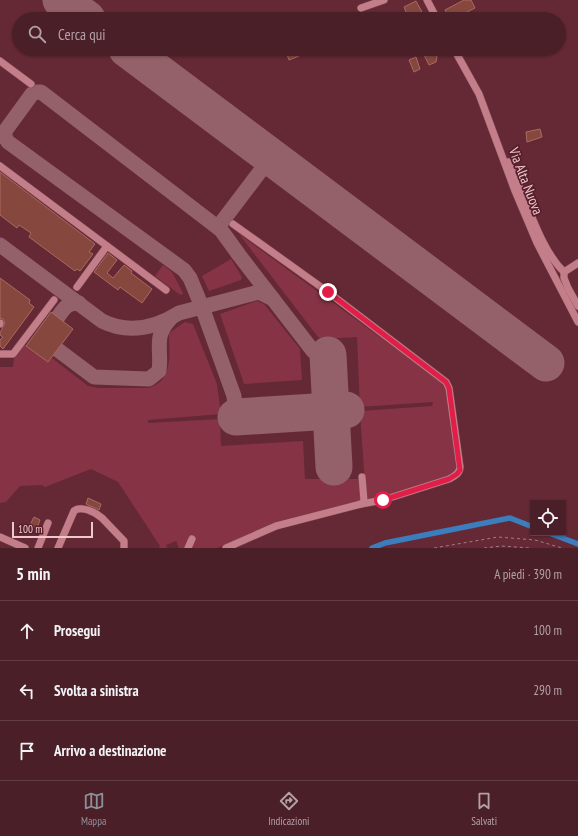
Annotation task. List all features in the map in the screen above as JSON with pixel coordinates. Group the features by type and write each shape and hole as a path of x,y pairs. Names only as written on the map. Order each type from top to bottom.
{"street":[{"path":"361,8 384,0"},
{"path":"427,0 433,12"},
{"name":"Via Alta Nuova","path":"458,56 479,94 515,191 537,243 578,322"},
{"path":"0,61 31,84"},
{"path":"502,155 507,160 513,171 542,239 556,264 564,272 566,283 578,306"},
{"path":"0,166 166,290"},
{"path":"226,548 276,526 361,504 383,500 449,479 460,470 449,388 446,382 346,306 233,224"},
{"path":"77,287 108,246"},
{"path":"564,272 578,263"},
{"path":"0,354 13,354 54,300"},
{"path":"361,504 364,502 362,477"},
{"path":"58,548 75,509 81,508 98,514 124,541 124,548"},
{"path":"38,548 48,523"},
{"path":"0,537 26,548"},
{"path":"188,548 192,539"}],"path":[{"path":"434,548 498,537 535,540 562,548"},
{"path":"484,548 502,546 530,548"}],"shaded area":[{"path":"239,234 440,381 446,390 457,466 453,474 411,489 366,501 360,411 432,406 433,402 360,407 357,337 321,339 318,337"},
{"path":"231,259 242,277 241,280 209,291 202,276"},
{"path":"163,265 172,272 183,293 182,295 155,276"},
{"path":"257,301 264,304 300,349 302,380 244,384 220,314"},
{"path":"185,322 193,324 217,384 221,414 148,420 148,423 220,419 221,446 303,441 305,479 358,479 361,501 275,523 217,548 191,548 195,537 191,536 185,548 179,548 176,541 166,545 167,548 159,548 160,546 118,482 91,469 45,487 42,485 20,486 6,502 0,503 0,367 13,367 14,358 24,344 48,362 52,358 88,386 98,388 147,388 156,385 166,374 169,358 169,333"}],"building":[{"path":"464,0 471,0 475,8 467,12 446,12 445,10"},
{"path":"416,1 422,12 406,12 404,7"},
{"path":"288,56 299,56 289,60"},
{"path":"424,56 437,56 436,62 429,65"},
{"path":"416,57 420,69 414,72 409,60"},
{"path":"540,129 542,137 527,142 526,132"},
{"path":"0,172 95,244 89,252 93,254 80,271 77,269 75,271 29,237 31,233 19,225 17,228 0,215"},
{"path":"108,253 117,260 107,273 113,278 124,265 132,271 131,273 152,289 142,303 120,287 118,290 94,272"},
{"path":"0,278 30,300 29,303 34,307 3,349 0,346 0,340 3,337 0,333 5,323 3,319 0,318"},
{"path":"51,312 73,329 48,362 26,346"},
{"path":"88,498 101,504 99,510 86,504"},
{"path":"34,517 40,520 37,528 30,525"}],"waterway":[{"path":"372,548 385,543 510,518 530,526"},
{"path":"557,536 578,544"}],"taxiway":[{"path":"236,417 234,396 202,307 190,278 184,270 8,142 5,137 5,131 32,94 41,92 221,230 313,351 328,355"},
{"path":"218,227 271,157"},
{"path":"0,245 102,321 122,327 141,328 151,326 179,313 259,292 273,299"},
{"path":"58,317 66,307 79,303"},
{"path":"58,350 94,377 149,379 159,371 160,338 170,319"}],"runway":[{"path":"61,0 77,12"},
{"path":"136,56 546,363"},
{"path":"328,355 334,467"},
{"path":"236,417 346,410"}],"route":[{"path":"328,292 446,382 449,388 460,470 454,477 449,479 383,500"}]}
